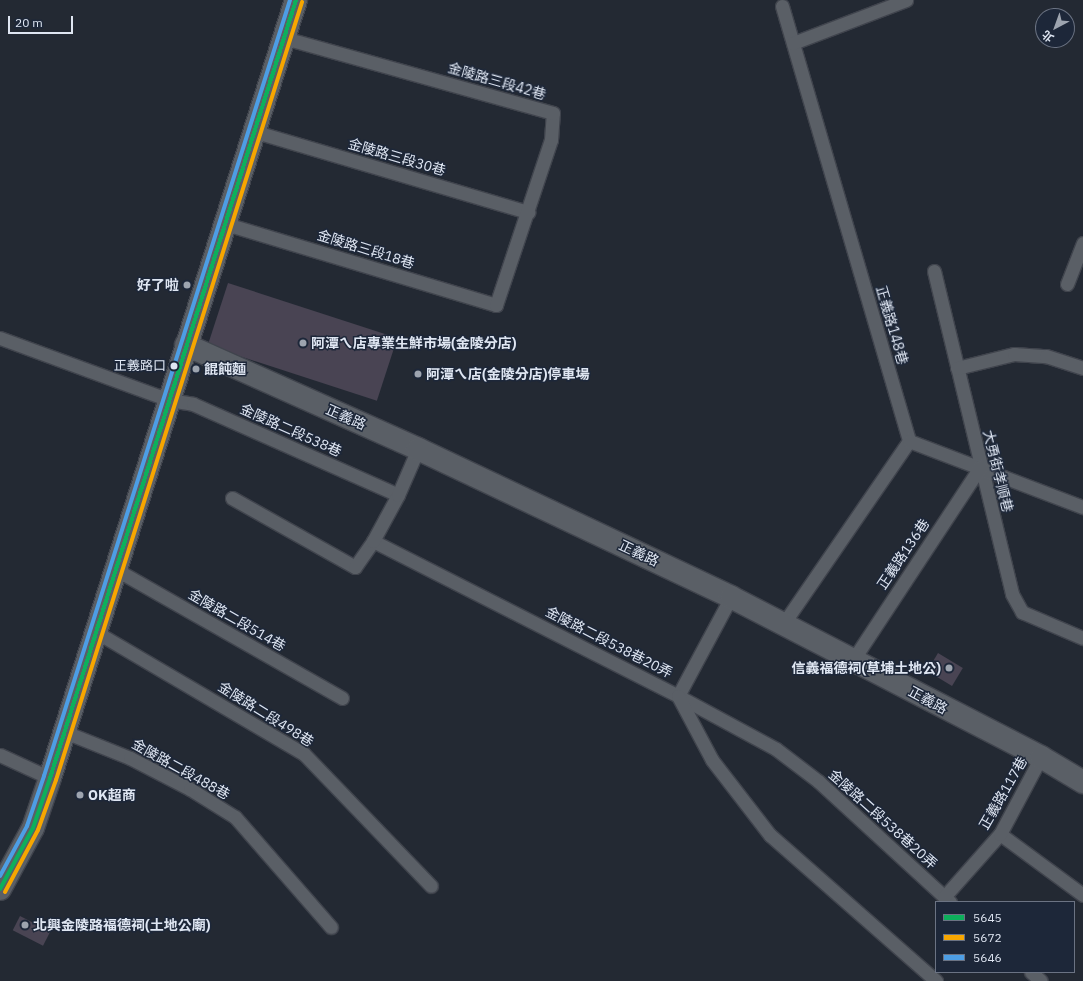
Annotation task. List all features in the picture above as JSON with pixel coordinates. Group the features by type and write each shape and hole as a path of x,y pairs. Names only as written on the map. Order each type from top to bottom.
{"street":[{"path":"0,889 33,828 50,778 186,345 256,132 296,0"},
{"name":"正義路","path":"186,345 418,449 731,597 784,623 1041,757 1083,782"}],"lane":[{"path":"793,43 906,0"},
{"name":"正義路148巷","path":"782,6 909,441"},
{"name":"金陵路三段42巷","path":"285,38 553,113 551,140 496,305"},
{"name":"金陵路三段30巷","path":"256,132 528,212"},
{"name":"金陵路三段18巷","path":"226,224 496,305"},
{"path":"1067,284 1083,243"},
{"name":"大勇街孝順巷","path":"934,271 1012,594 1022,612 1083,638"},
{"name":"金陵路二段538巷","path":"0,338 169,400 193,404 398,495"},
{"path":"957,368 1014,354 1046,356 1083,368"},
{"path":"784,623 909,441 981,466 1083,507"},
{"path":"232,498 355,567 373,541 398,495 418,449"},
{"name":"正義路136巷","path":"853,660 981,466"},
{"name":"金陵路二段538巷20弄","path":"373,541 678,696 776,749 818,781 947,900"},
{"name":"金陵路二段514巷","path":"115,569 342,698"},
{"path":"731,597 678,696 712,760 770,835 936,981"},
{"name":"金陵路二段498巷","path":"96,632 304,754 431,886"},
{"name":"金陵路二段488巷","path":"65,732 130,758 190,789 235,817 331,927"},
{"path":"0,755 50,778"},
{"name":"正義路117巷","path":"947,900 1000,834 1041,757"},
{"path":"1000,834 1083,895"},
{"path":"1032,973 1041,981"}],"building":[{"name":"阿潭ㄟ店專業生鮮市場(金陵分店)","path":"228,283 397,338 377,401 208,346"},
{"path":"938,653 963,668 952,686 927,671"},
{"path":"20,916 50,931 43,946 13,930"}],"transit line":[{"name":"5646","path":"0,876 27,826 44,776 290,0"},
{"name":"5645","path":"0,889 33,828 50,778 296,0"},
{"name":"5672","path":"5,892 38,830 56,780 302,2"}],"place":[{"name":"好了啦","path":"187,285"},
{"name":"阿潭ㄟ店專業生鮮市場(金陵分店)","path":"303,343"},
{"name":"正義路口","path":"174,366"},
{"name":"餛飩麵","path":"196,369"},
{"name":"阿潭ㄟ店(金陵分店)停車場","path":"418,374"},
{"name":"信義福德祠(草埔土地公)","path":"949,668"},
{"name":"OK超商","path":"80,795"},
{"name":"北興金陵路福德祠(土地公廟)","path":"25,925"}]}
